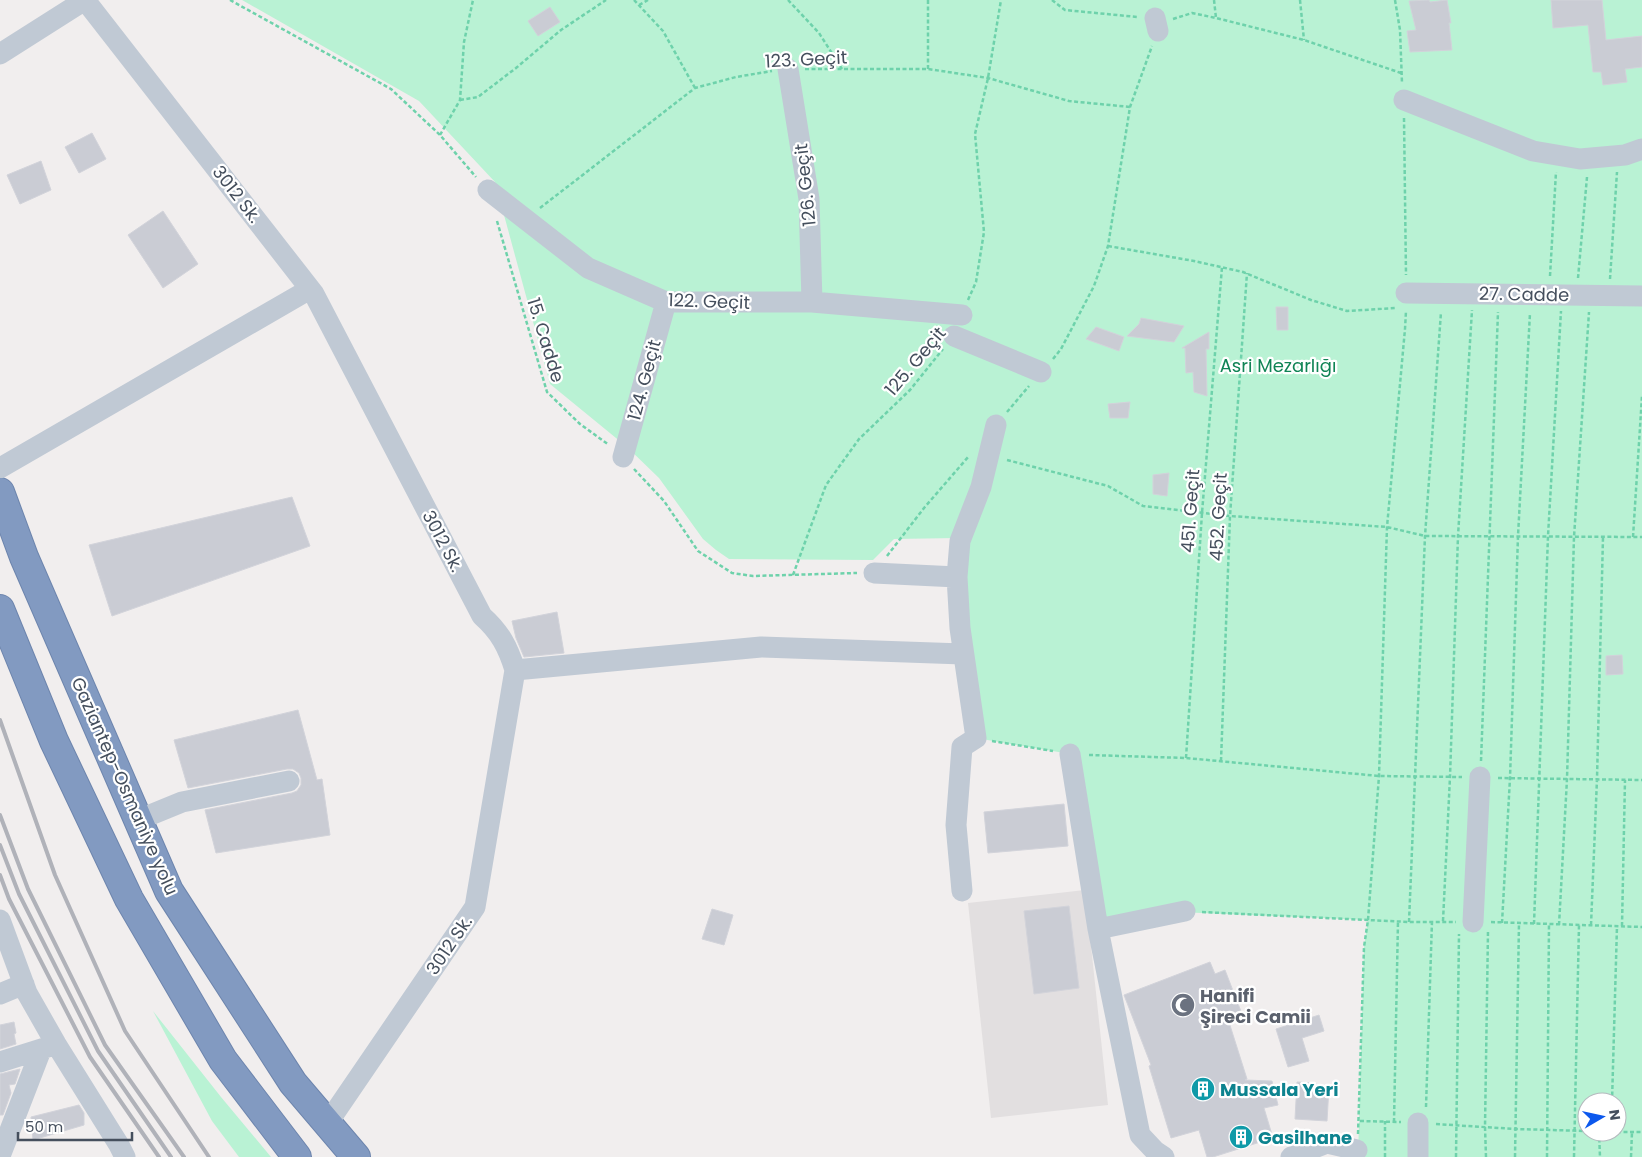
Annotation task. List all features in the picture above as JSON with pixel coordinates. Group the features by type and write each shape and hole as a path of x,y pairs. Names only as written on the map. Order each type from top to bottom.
{"highway":[{"name":"Gaziantep-Osmaniye yolu","path":"0,492 24,556 169,891 292,1082 356,1157"},
{"path":"0,609 54,741 129,899 223,1060 297,1157"}],"street":[{"name":"3012 Sk.","path":"0,54 85,0 310,288 482,616 493,626 508,649 515,670 475,906 327,1124"},
{"name":"126. Geçit","path":"788,69 809,199 812,302"},
{"path":"1404,100 1533,151 1580,159 1619,156 1642,149"},
{"name":"122. Geçit","path":"488,190 588,268 666,302 812,302 962,315"},
{"path":"0,468 310,288"},
{"name":"27. Cadde","path":"1406,300 1443,294 1642,296"},
{"name":"124. Geçit","path":"623,457 666,302"},
{"path":"954,336 1041,372"},
{"path":"962,891 956,825 962,748 976,738 960,628 958,577 960,541 981,488 980,455 996,424"},
{"path":"874,573 958,577"},
{"path":"515,670 761,648 964,654"},
{"path":"1070,754 1098,929 1140,1135 1155,1151 1164,1157"},
{"path":"1466,922 1480,777"},
{"path":"138,820 182,802 289,781"},
{"path":"1098,929 1185,911"},
{"path":"1,924 48,1047 125,1157"},
{"path":"0,994 24,984"},
{"path":"0,1062 48,1047"},
{"path":"0,1156 6,1127 48,1047"},
{"path":"1418,1157 1421,1123"},
{"path":"1290,1157 1327,1143 1357,1150"}],"path":[{"name":"15. Cadde","path":"230,0 391,89 440,136 488,190 547,392 580,424 623,457 664,502 698,551 732,573 753,576 874,573"},
{"path":"440,136 460,100 464,42 473,0"},
{"path":"460,100 478,97 516,68 560,30 606,0"},
{"path":"634,0 663,31 695,88"},
{"path":"639,5 648,0"},
{"path":"788,0 819,33 842,69"},
{"path":"928,0 928,69"},
{"name":"125. Geçit","path":"962,315 976,282 984,232 975,134 988,78 1001,0"},
{"path":"1052,0 1065,10 1157,25 1192,13 1216,18 1304,40 1401,73"},
{"path":"1214,0 1216,18"},
{"path":"1300,0 1304,40"},
{"path":"1357,1150 1360,1121 1364,947 1368,920 1379,776 1387,527 1406,300 1404,100 1400,30 1395,0"},
{"path":"996,424 1062,349 1094,286 1108,246 1130,107 1157,25"},
{"name":"123. Geçit","path":"526,220 695,88 736,77 788,69 928,69 988,78 1069,101 1130,107"},
{"path":"1558,156 1570,295 1574,537 1567,779 1559,924"},
{"path":"1502,923 1510,778 1518,536 1570,295 1619,156"},
{"path":"1534,924 1548,536 1570,295 1588,158"},
{"path":"1108,246 1247,273 1311,300 1348,311 1406,300"},
{"name":"451. Geçit","path":"1186,758 1202,513 1222,267"},
{"name":"452. Geçit","path":"1221,762 1230,516 1247,273"},
{"path":"1409,922 1425,536 1443,294"},
{"path":"1443,921 1458,536 1473,294"},
{"path":"1480,777 1499,294"},
{"name":"125. Geçit","path":"793,575 826,485 859,438 910,390 954,336"},
{"path":"1633,537 1642,396"},
{"path":"874,573 924,508 980,455 1108,486 1143,506 1230,516 1387,527 1425,536 1642,537"},
{"path":"1591,925 1604,537"},
{"path":"976,738 1070,754 1186,758 1379,776 1642,780"},
{"path":"1622,926 1625,780"},
{"path":"1185,911 1409,922 1466,922 1455,1125 1456,1157"},
{"path":"1394,1122 1398,921"},
{"path":"1421,1123 1432,921"},
{"path":"1486,1157 1488,922 1642,927"},
{"path":"1515,1157 1520,924"},
{"path":"1547,1157 1549,924"},
{"path":"1574,1157 1580,925"},
{"path":"1612,1092 1617,926"},
{"path":"1360,1121 1574,1131"},
{"path":"1385,1121 1385,1157"},
{"path":"1627,1132 1642,1132"},
{"path":"1631,1157 1632,1132"},
{"path":"1599,1142 1600,1157"}],"shaded area":[{"path":"1085,890 1108,1105 991,1118 968,903"}],"green space":[{"name":"Asri Mezarlığı","path":"242,0 1642,0 1642,1157 1358,1157 1364,947 1368,920 1178,912 1098,924 1070,754 976,738 958,538 894,539 873,560 729,559 716,550 703,539 659,478 627,447 550,384 495,182 419,101"},
{"path":"153,1011 271,1157 239,1157 212,1121"}],"building":[{"path":"1429,0 1430,2 1447,0 1451,23 1449,23 1452,50 1410,52 1407,31 1416,30 1409,1"},
{"path":"1551,0 1602,0 1606,40 1642,36 1642,67 1625,69 1627,82 1603,85 1601,72 1593,72 1588,25 1553,28"},
{"path":"550,7 560,22 538,36 528,21"},
{"path":"92,133 106,159 79,173 65,147"},
{"path":"41,161 51,190 20,204 7,175"},
{"path":"163,211 198,264 163,288 128,235"},
{"path":"1276,307 1288,307 1288,330 1277,330"},
{"path":"1141,318 1184,326 1174,342 1127,336 1139,324"},
{"path":"1096,327 1124,337 1119,351 1086,339"},
{"path":"1209,332 1209,349 1206,349 1207,396 1194,392 1193,372 1186,373 1185,348 1182,348"},
{"path":"1130,402 1128,418 1110,418 1108,404"},
{"path":"1169,473 1167,496 1153,494 1153,475"},
{"path":"292,497 310,546 112,616 89,545"},
{"path":"557,612 564,653 524,657 516,638 512,621"},
{"path":"1622,655 1623,674 1606,675 1606,656"},
{"path":"298,710 317,780 322,779 330,835 216,853 205,810 292,793 297,791 301,785 301,778 299,773 293,769 287,769 188,788 174,740"},
{"path":"1064,804 1068,846 988,853 984,812"},
{"path":"1069,906 1079,988 1034,994 1024,911"},
{"path":"712,909 733,915 724,945 702,939"},
{"path":"1210,962 1215,974 1225,970 1242,1014 1228,1019 1247,1079 1245,1080 1272,1081 1278,1105 1264,1108 1273,1138 1213,1157 1207,1157 1199,1130 1171,1138 1149,1066 1151,1065 1124,995"},
{"path":"1319,1015 1324,1031 1302,1038 1309,1061 1288,1067 1276,1029"},
{"path":"14,1022 16,1044 0,1049 0,1025"},
{"path":"20,1069 15,1084 9,1085 11,1093 3,1115 0,1115 0,1074"},
{"path":"1297,1082 1316,1083 1316,1087 1329,1087 1327,1121 1295,1119"},
{"path":"79,1105 84,1113 84,1125 33,1140 31,1117"}],"railway":[{"path":"0,720 55,875 125,1031 209,1157"},
{"path":"0,815 28,889 105,1045 184,1157"},
{"path":"0,845 19,894 98,1051 171,1157"},
{"path":"0,875 9,899 90,1057 159,1157"}],"place":[{"name":"Hanifi Şireci Camii","path":"1183,1005"},
{"name":"Mussala Yeri","path":"1203,1089"},
{"name":"Gasilhane","path":"1241,1137"}]}
